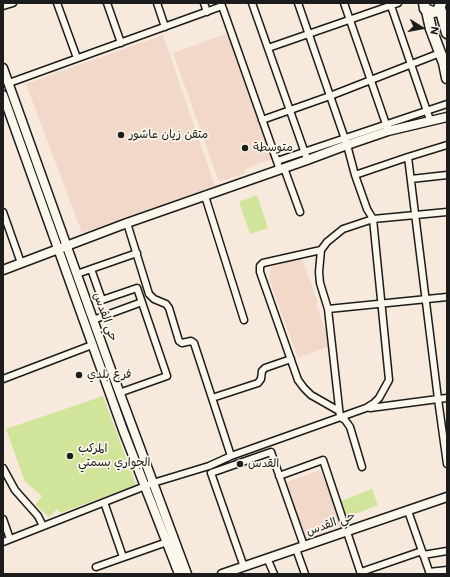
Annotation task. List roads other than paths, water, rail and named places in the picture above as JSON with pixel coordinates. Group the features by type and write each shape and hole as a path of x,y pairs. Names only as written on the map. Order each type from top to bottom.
{"main road":[{"path":"425,5 436,12 441,5"},
{"path":"425,5 447,78"},
{"path":"441,5 447,33"}],"street":[{"path":"3,6 13,3"},
{"path":"57,3 77,58"},
{"path":"107,3 121,43"},
{"path":"157,3 165,27"},
{"path":"204,3 207,12"},
{"path":"252,3 306,156"},
{"path":"298,3 346,142 354,175 367,209 373,219 389,380 379,398 366,408"},
{"path":"344,3 372,80 387,128"},
{"path":"268,48 393,4 430,120"},
{"path":"8,83 222,6 277,161 282,169 300,212"},
{"path":"262,120 330,96 440,53"},
{"name":"حي القدس","path":"3,68 37,162 63,247 77,274 149,484 187,574"},
{"path":"3,95 28,165 63,247 92,345 123,430 149,484 167,542 179,574"},
{"path":"3,270 127,223 282,169 306,156 387,128 447,104"},
{"path":"387,128 447,117"},
{"path":"354,175 447,145"},
{"path":"277,161 306,156"},
{"path":"408,157 447,464"},
{"path":"28,165 37,162"},
{"path":"411,179 447,175"},
{"path":"204,196 244,320"},
{"path":"3,212 22,263"},
{"path":"362,466 350,427 345,420 340,414 310,395 298,380 260,272 260,268 264,263 321,250 343,229 373,219 447,212"},
{"path":"127,223 150,294 154,299 166,304 169,308 179,341 182,344 191,341 194,343 231,456"},
{"path":"321,250 319,272 320,283 328,309 340,414"},
{"path":"77,274 137,253"},
{"path":"91,269 102,300 137,288 167,376 119,393"},
{"path":"328,309 447,297"},
{"path":"93,320 142,302"},
{"path":"3,379 92,345"},
{"path":"212,398 258,383 261,379 262,371 265,368 291,359"},
{"path":"3,542 149,484 209,466 340,414 366,408 447,398"},
{"path":"211,473 270,452 279,476 300,547 305,574"},
{"path":"279,476 323,460 361,573 422,553 447,551"},
{"path":"209,466 244,567"},
{"path":"3,468 15,490 38,516 43,526"},
{"name":"حي القدس","path":"222,574 447,497"},
{"path":"104,502 123,557"},
{"path":"408,511 429,573 447,570"},
{"path":"3,519 10,539"},
{"path":"96,567 167,542"},
{"path":"268,558 274,574"}],"place":[{"name":"متقن زيان عاشور","path":"121,135"},
{"name":"متوسطة","path":"245,148"},
{"name":"فرع بلدي","path":"79,375"},
{"name":"المركب الجواري بسمتي","path":"70,456"},
{"name":"القدس","path":"240,464"}]}
